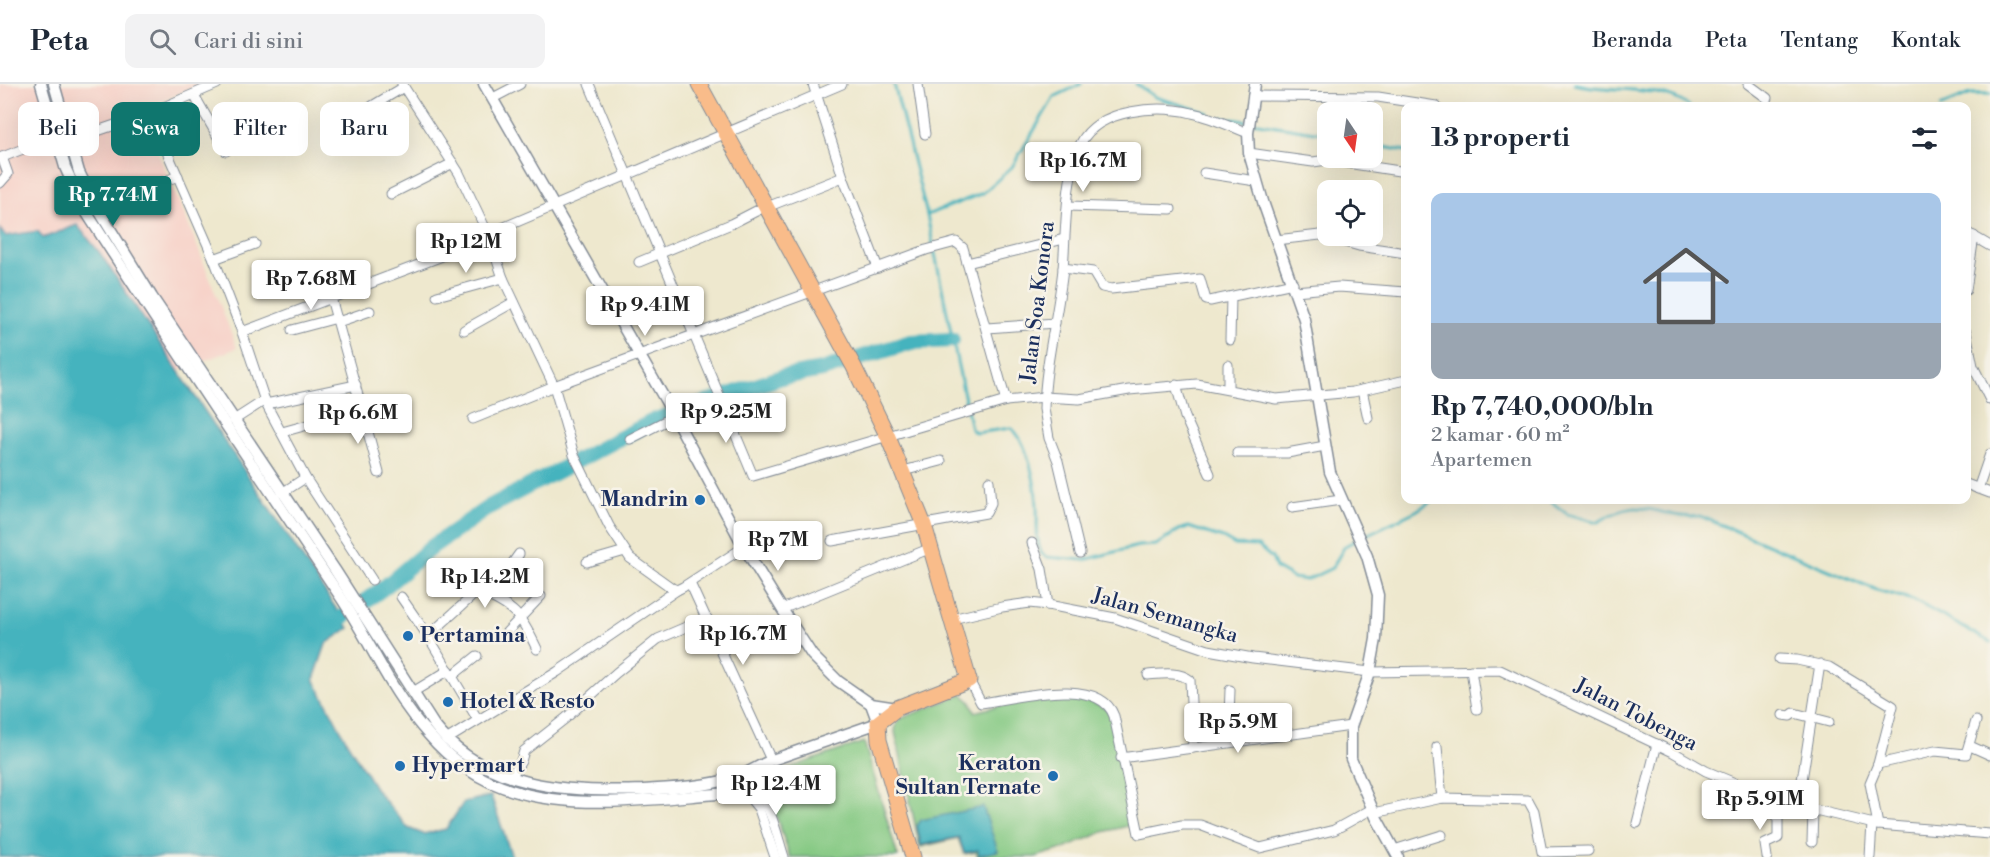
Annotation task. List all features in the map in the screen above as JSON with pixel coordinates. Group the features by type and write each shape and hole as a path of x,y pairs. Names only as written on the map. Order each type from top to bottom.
{"highway":[{"path":"699,84 813,291 888,437 924,525 969,680 897,708 878,723 879,740 913,857"}],"street":[{"path":"41,84 46,102"},
{"path":"54,84 59,102"},
{"path":"175,102 217,84"},
{"path":"360,620 413,692 429,728 467,757 531,795 580,800 748,783 771,760 878,723 871,705 826,670 812,655 782,609 744,547 673,414 555,204 484,84"},
{"path":"493,98 520,84"},
{"path":"590,84 753,476 1006,401 1044,397 1079,399 1176,385 1228,389 1276,399 1362,390 1401,381"},
{"path":"813,84 843,177 878,268"},
{"path":"242,332 450,253 555,204 842,84"},
{"path":"918,84 925,134"},
{"path":"1255,84 1249,125 1249,153 1256,181 1304,319 1330,472 1362,546 1378,595 1376,639 1370,672 1351,726 1351,759 1373,811 1396,854 1442,835"},
{"path":"1748,84 1767,98"},
{"path":"378,102 403,86 453,163 473,199 503,278 554,386 574,455 609,526 625,551 651,575 676,590"},
{"path":"189,96 212,130"},
{"path":"1253,96 1378,97 1410,102"},
{"name":"Jalan Soa Konora","path":"1080,553 1058,460 1049,438 1044,397 1063,268 1068,206 1080,144 1093,128 1107,117 1130,112 1181,111 1249,125"},
{"path":"0,183 8,174 1,158 18,153"},
{"path":"1249,153 1313,162 1327,160 1401,171"},
{"path":"63,156 82,207 346,597"},
{"path":"75,156 83,184 127,255 237,419 429,728 459,764 506,780 612,791 680,788 734,778 748,783 766,805 784,857"},
{"path":"169,156 242,332 264,402 305,478 372,580"},
{"path":"391,194 453,163"},
{"path":"1204,173 1256,181"},
{"path":"132,194 178,176"},
{"path":"639,262 766,206 843,177"},
{"path":"1068,206 1170,209"},
{"path":"1276,240 1320,235 1359,246 1401,252"},
{"path":"1971,235 1990,246"},
{"path":"967,263 1064,239"},
{"path":"473,419 638,354 926,250 956,242 963,248 1006,401"},
{"path":"214,260 255,244"},
{"path":"1063,268 1094,272 1102,287 1111,289 1198,279 1207,301 1294,287 1340,287 1401,292"},
{"path":"437,296 503,278"},
{"path":"1230,340 1231,297"},
{"path":"332,298 379,473"},
{"path":"464,330 514,302"},
{"path":"292,330 370,311"},
{"path":"987,328 1055,323"},
{"path":"1971,356 1973,366 1986,385 1990,400"},
{"path":"1228,365 1228,389"},
{"path":"237,419 264,402 356,385"},
{"path":"1176,385 1185,417 1210,474"},
{"path":"1362,390 1368,418"},
{"path":"282,432 363,410"},
{"path":"630,439 673,414"},
{"path":"1237,453 1287,453 1325,446"},
{"path":"1978,489 1990,454"},
{"path":"903,471 941,461"},
{"path":"282,493 305,478"},
{"path":"832,541 986,513 991,503 989,481"},
{"path":"1971,486 1990,493"},
{"path":"1292,507 1341,500"},
{"path":"1032,543 1042,569 1048,605"},
{"path":"446,740 557,672 676,590 744,547"},
{"path":"782,609 931,548"},
{"path":"587,562 625,551"},
{"path":"489,596 519,554"},
{"path":"451,571 478,591 503,602 522,618 537,649"},
{"path":"690,583 771,760"},
{"path":"428,636 478,591"},
{"path":"506,633 542,596"},
{"path":"401,597 428,636 478,720"},
{"name":"Jalan Semangka","path":"952,619 1029,603 1048,605 1114,618 1208,650 1370,672"},
{"path":"506,780 521,762 524,751 566,718 616,673 658,639 706,618"},
{"path":"413,692 451,673 477,656"},
{"path":"1779,659 1820,664 1893,706 1878,764 1869,788 1875,824 1870,857"},
{"path":"1798,806 1820,664"},
{"path":"1471,670 1478,710"},
{"name":"Jalan Tobenga","path":"1370,672 1429,673 1500,670 1657,744 1706,771 1778,801 1875,824 1990,834"},
{"path":"1148,675 1173,674 1190,680 1193,748"},
{"path":"969,680 981,703 1029,695 1067,692 1090,695 1104,701 1114,716 1121,758 1139,834 1182,825 1200,825 1256,848 1266,848 1334,830 1373,811 1442,798 1528,800 1534,811 1542,855 1588,852"},
{"path":"1228,742 1230,690"},
{"path":"871,705 897,708"},
{"path":"1783,715 1812,716 1829,722"},
{"path":"1878,764 1935,751 1966,754 1976,721"},
{"path":"1121,758 1351,726"},
{"path":"1637,823 1657,744"},
{"path":"1970,746 1990,755"},
{"path":"1437,747 1442,798"},
{"path":"748,783 776,857"},
{"path":"1767,857 1765,844 1778,837 1778,801"},
{"path":"1812,842 1813,810"}],"shaded area":[{"path":"0,84 201,84 160,102 111,102 111,156 159,156 237,348 178,371 100,253 77,225 43,238 38,231 5,236 0,229"}],"green space":[{"path":"962,694 971,702 975,712 1026,700 1060,697 1077,698 1109,710 1132,825 1103,832 1066,848 1035,857 978,857 976,852 964,854 958,838 920,847 895,732 896,725 900,719"},
{"path":"864,742 898,857 790,857 763,777"}],"water":[{"path":"77,225 100,253 349,628 326,644 314,679 347,742 377,791 408,828 423,834 446,829 464,802 491,796 512,857 0,857 0,229 5,236 38,231 43,238"},
{"path":"983,807 998,851 979,855 978,850 964,853 959,837 921,845 917,826 921,820"}],"waterway":[{"path":"894,84 927,215 971,429 976,433 1011,428 1017,434 1030,464 1035,487 1037,535 1041,553 1047,557 1084,560 1138,546 1156,545 1188,527 1223,538 1235,545 1258,546 1272,558 1276,568 1293,578 1307,580 1332,568 1345,546 1356,540"},
{"path":"927,215 983,193 1012,167 1054,97 1081,84"},
{"path":"1136,84 1155,97 1208,113"},
{"path":"1574,84 1649,92 1682,102"},
{"path":"1951,102 1971,94 1990,94"},
{"path":"1223,118 1246,121"},
{"path":"1252,122 1317,132"},
{"path":"1383,147 1401,150"},
{"path":"343,617 386,586 433,546 489,507 655,420 782,377 822,370 911,342 952,340"},
{"path":"1362,537 1427,504"},
{"path":"1554,504 1567,514 1598,522 1614,513 1639,508 1685,516 1700,516 1877,590 1913,600 1990,642"}],"place":[{"name":"Mandrin","path":"700,500"},
{"name":"Pertamina","path":"408,636"},
{"name":"Hotel & Resto","path":"448,702"},
{"name":"Hypermart","path":"400,766"},
{"name":"Keraton Sultan Ternate","path":"1053,776"}]}
